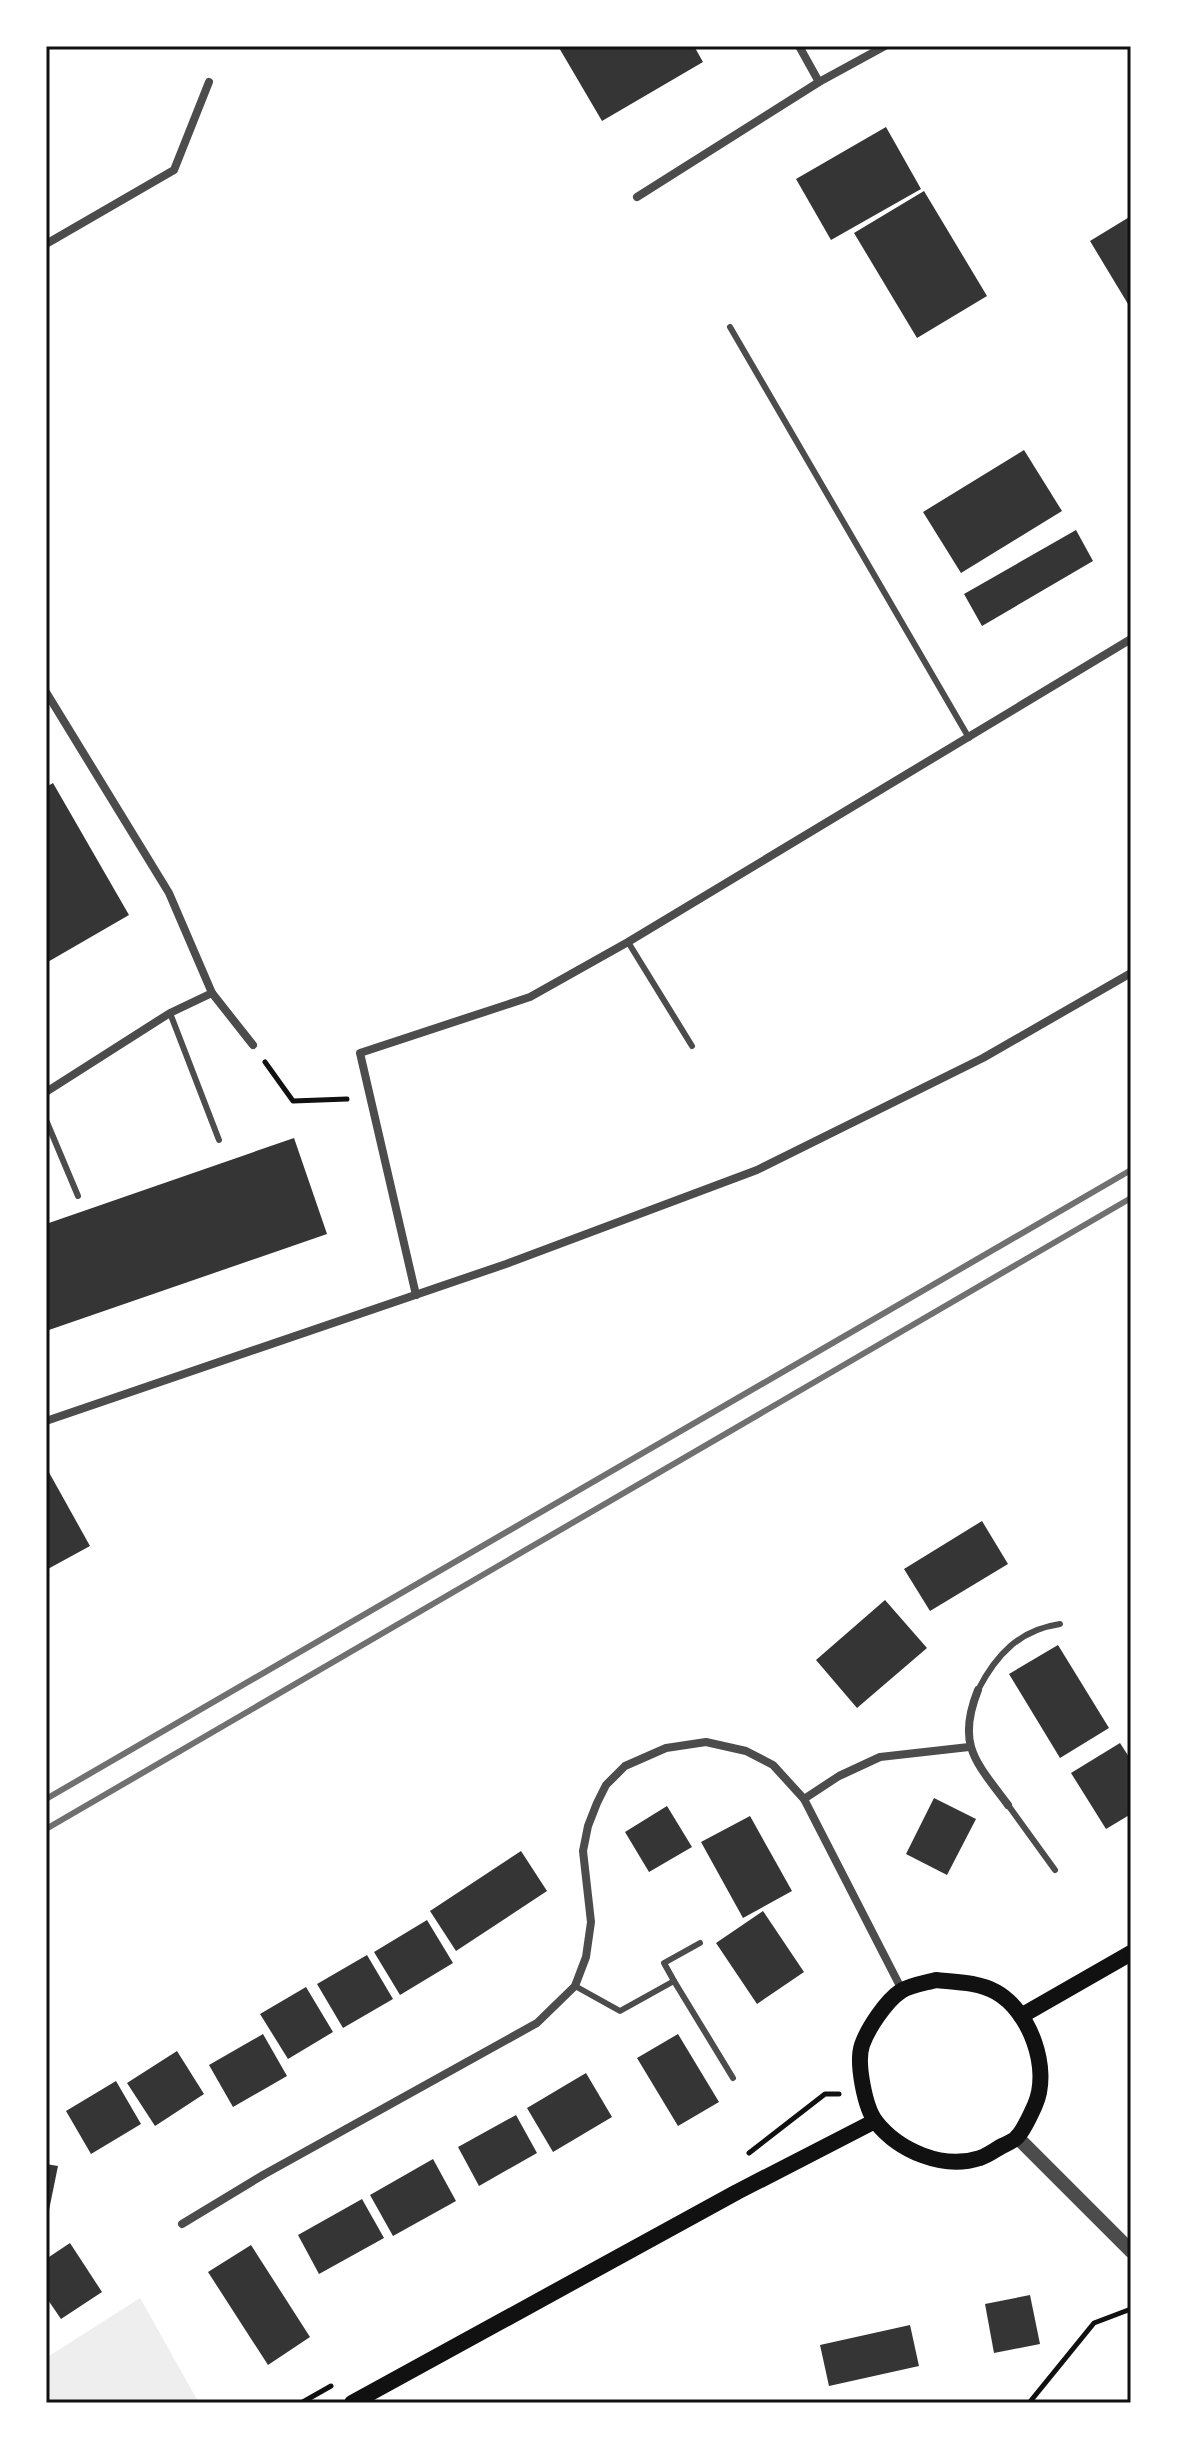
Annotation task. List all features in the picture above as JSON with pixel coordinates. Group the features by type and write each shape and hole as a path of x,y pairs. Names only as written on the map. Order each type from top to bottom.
{"main road":[{"path":"1021,2016 1131,1953"},
{"path":"936,1980 967,1983 997,1992 1021,2016 1034,2040 1041,2072 1037,2102 1017,2137 980,2158 942,2161 906,2147 890,2137 875,2121 865,2094 861,2048 877,2017 902,1990 936,1980"},
{"path":"352,2403 737,2192 875,2121"}],"street":[{"path":"799,46 819,82"},
{"path":"637,197 819,82 885,46"},
{"path":"46,244 174,170 209,82"},
{"path":"416,1295 360,1053 530,997 628,942 1131,639"},
{"path":"46,692 169,893 212,993 253,1045"},
{"path":"46,1421 506,1264 757,1170 983,1058 1131,973"},
{"path":"46,1092 170,1013 212,993"},
{"path":"978,1690 971,1707 969,1747 1008,1805"},
{"path":"182,2224 263,2175 537,2023 575,1986 586,1957 591,1922 583,1851 588,1826 606,1785 625,1766 666,1748 706,1742 746,1751 773,1765 804,1799 902,1990"},
{"path":"804,1799 839,1776 880,1757 969,1747"},
{"path":"1017,2137 1131,2251"}],"lane":[{"path":"730,327 969,738"},
{"path":"628,942 692,1046"},
{"path":"170,1013 219,1140"},
{"path":"46,1120 78,1196"},
{"path":"978,1690 991,1664 1006,1650 1034,1631 1060,1624"},
{"path":"1008,1805 1055,1870"},
{"path":"700,1943 664,1963 733,2078"},
{"path":"575,1986 620,2011 674,1981"}],"path":[{"path":"253,1045 293,1101 370,1097"},
{"path":"1029,2403 1094,2323 1131,2309"}],"shaded area":[{"path":"140,2298 199,2403 46,2403 46,2358"}],"building":[{"path":"558,46 694,46 703,62 602,121"},
{"path":"886,127 921,189 831,240 796,179"},
{"path":"924,191 987,296 917,338 854,233"},
{"path":"1131,216 1131,309 1090,241"},
{"path":"1024,450 1062,511 961,573 923,512"},
{"path":"1076,530 1093,561 982,626 964,594"},
{"path":"53,783 129,915 46,963 46,787"},
{"path":"294,1138 327,1234 46,1331 46,1224"},
{"path":"46,1467 90,1546 46,1570"},
{"path":"982,1521 1008,1564 930,1611 904,1569"},
{"path":"885,1600 927,1648 857,1708 816,1660"},
{"path":"1058,1645 1109,1728 1060,1758 1009,1674"},
{"path":"1120,1743 1131,1760 1131,1814 1106,1829 1071,1773"},
{"path":"934,1798 976,1819 947,1875 906,1854"},
{"path":"667,1806 692,1847 649,1872 625,1832"},
{"path":"750,1816 792,1891 743,1918 701,1842"},
{"path":"521,1851 547,1891 456,1951 430,1911"},
{"path":"763,1911 804,1972 757,2004 716,1943"},
{"path":"427,1920 453,1963 400,1995 374,1952"},
{"path":"367,1955 393,1999 343,2028 317,1984"},
{"path":"306,1987 333,2032 288,2059 260,2014"},
{"path":"263,2034 287,2076 233,2107 209,2065"},
{"path":"678,2034 719,2102 678,2126 637,2058"},
{"path":"177,2051 204,2094 155,2126 127,2083"},
{"path":"586,2073 612,2117 553,2152 527,2108"},
{"path":"116,2081 141,2124 91,2154 66,2111"},
{"path":"516,2115 537,2153 479,2186 458,2147"},
{"path":"433,2159 456,2201 393,2236 370,2195"},
{"path":"46,2164 58,2166 47,2220 46,2220"},
{"path":"362,2199 384,2238 319,2274 298,2235"},
{"path":"70,2243 102,2292 61,2319 46,2297 46,2259"},
{"path":"251,2245 310,2337 268,2365 208,2272"},
{"path":"1030,2295 1040,2344 994,2353 985,2304"},
{"path":"910,2325 919,2366 829,2386 820,2345"}],"railway":[{"path":"46,1799 1131,1170"},
{"path":"46,1829 1131,1198"}]}
